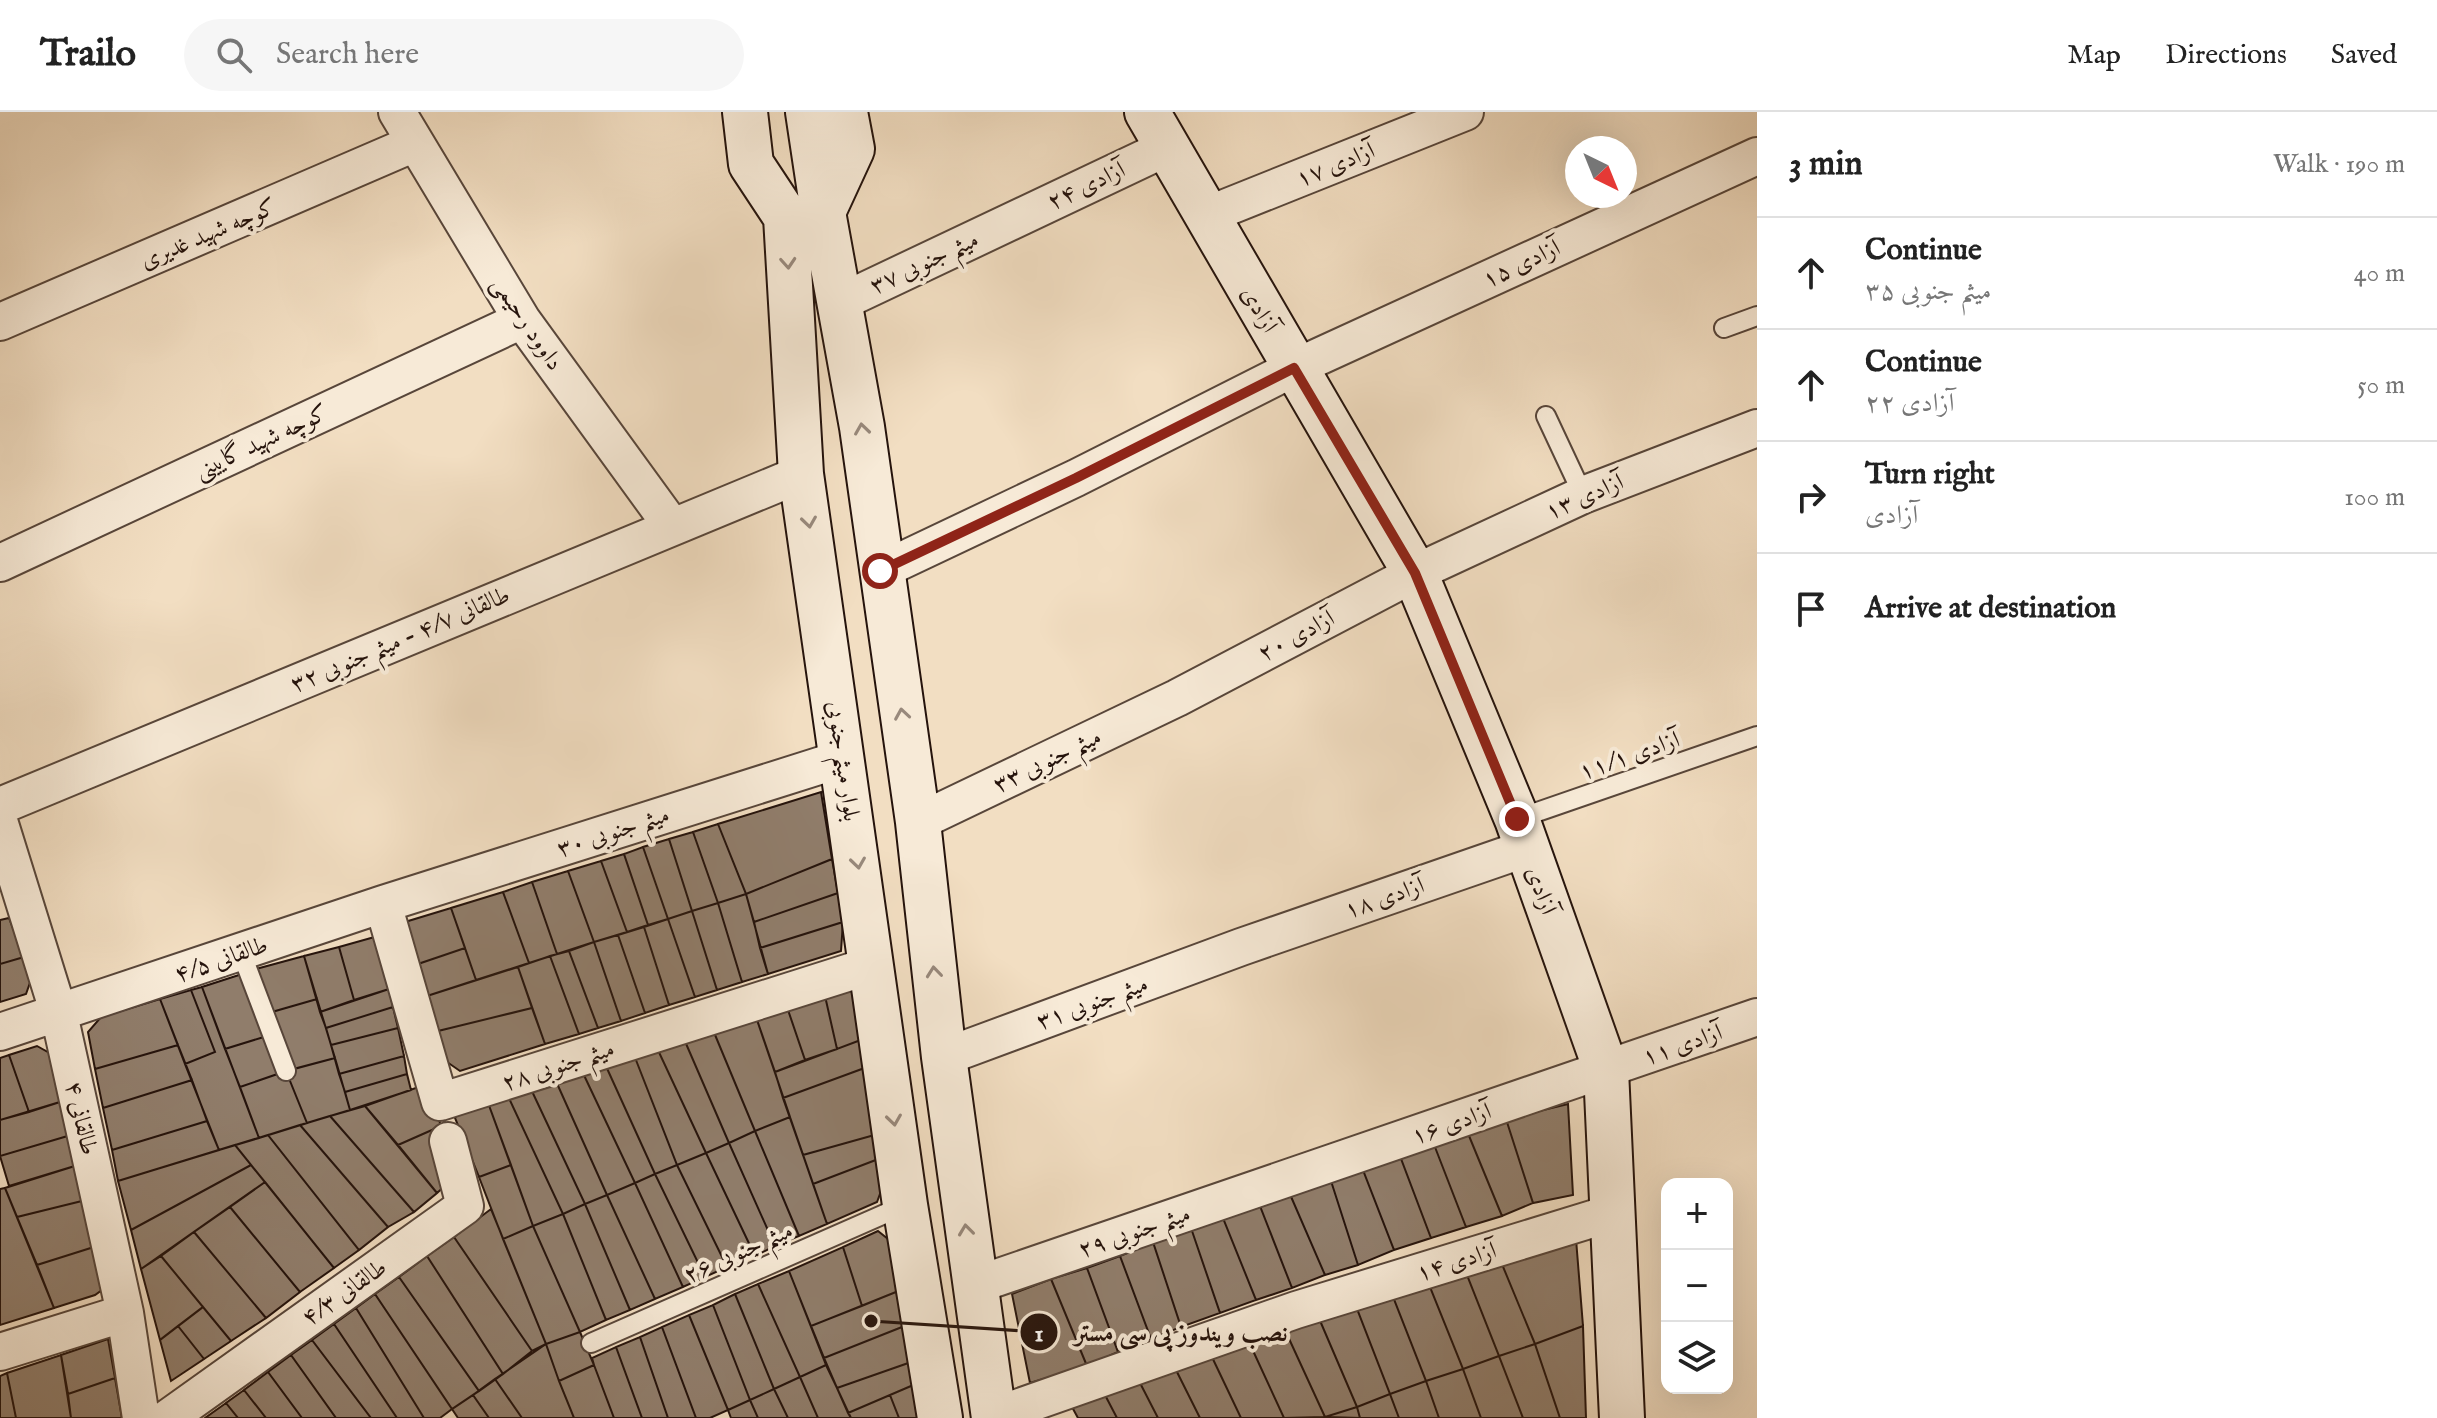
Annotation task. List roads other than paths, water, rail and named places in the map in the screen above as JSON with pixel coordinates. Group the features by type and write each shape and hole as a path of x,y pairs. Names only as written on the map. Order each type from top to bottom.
{"main road":[{"path":"745,112 751,164 804,214"},
{"path":"771,112 804,214 841,302 918,822 973,1286 994,1417"},
{"path":"804,214 808,112"},
{"name":"بلوار میثم جنوبی","path":"845,112 852,149 804,214 801,474 844,758 905,1205 940,1418"},
{"name":"آزادی","path":"1157,130 1415,573 1522,834 1606,1070 1615,1212 1622,1418"}],"street":[{"name":"داوود رحیمی","path":"397,112 522,320 671,525"},
{"name":"آزادی ۱۷","path":"1205,216 1465,112"},
{"name":"آزادی ۲۴","path":"1007,223 1157,130"},
{"name":"کوچه شهید غدیری","path":"0,322 415,143"},
{"name":"آزادی ۱۵","path":"880,571 1076,478 1294,368 1753,158"},
{"name":"میثم جنوبی ۳۷","path":"841,302 1007,223"},
{"name":"کوچه شهید گایینی","path":"0,563 522,320"},
{"name":"آزادی ۱۳","path":"1415,573 1583,495 1757,428"},
{"name":"طالقانی ۴/۷ - میثم جنوبی ۳۲","path":"0,806 671,525 801,474"},
{"name":"آزادی ۲۰","path":"1177,698 1415,573"},
{"name":"میثم جنوبی ۳۳","path":"918,822 1177,698"},
{"name":"میثم جنوبی ۳۰","path":"383,904 844,758"},
{"name":"طالقانی ۴","path":"0,824 59,1014 125,1313 141,1418"},
{"name":"آزادی ۱۸","path":"1241,947 1522,834"},
{"name":"طالقانی ۴/۵","path":"0,1032 383,904"},
{"name":"میثم جنوبی ۲۸","path":"383,904 440,1102 872,965"},
{"name":"میثم جنوبی ۳۱","path":"944,1057 1241,947"},
{"name":"آزادی ۱۱","path":"1606,1070 1757,1017"},
{"name":"آزادی ۱۶","path":"1295,1176 1606,1070"},
{"name":"طالقانی ۴/۳","path":"168,1418 465,1206 448,1141"},
{"name":"میثم جنوبی ۲۹","path":"973,1286 1295,1176"},
{"name":"آزادی ۱۴","path":"994,1417 1296,1310 1615,1212"},
{"path":"0,1352 125,1313"}],"lane":[{"path":"1724,328 1757,316"},
{"path":"1546,416 1583,495"},
{"name":"آزادی ۱۱/۱","path":"1522,834 1757,736"},
{"path":"241,952 286,1071"},
{"name":"میثم جنوبی ۲۶","path":"591,1343 905,1205"}],"place":[{"name":"نصب ویندوز پی سی مستر","path":"871,1321"}]}
